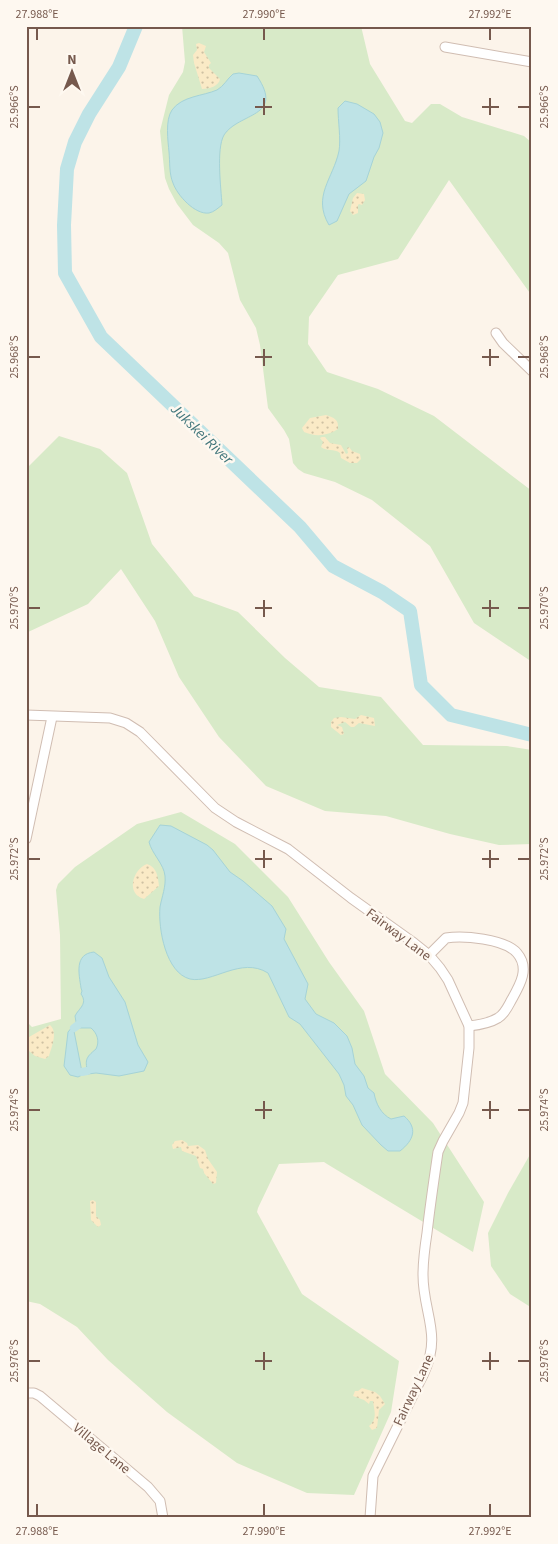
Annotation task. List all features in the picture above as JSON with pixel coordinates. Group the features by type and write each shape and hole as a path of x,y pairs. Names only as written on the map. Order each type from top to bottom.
{"street":[{"path":"444,47 532,62"},
{"path":"496,333 503,343 532,371"},
{"name":"Fairway Lane","path":"26,715 110,718 131,727 144,736 215,808 236,822 288,849 350,898 429,955 448,980 469,1026 469,1048 463,1103 438,1152 424,1256 423,1276 432,1327 430,1361 373,1476 370,1518"},
{"path":"26,839 52,717"},
{"path":"429,955 446,938 462,938 479,939 505,945 515,951 521,959 524,972 521,982 503,1014 492,1021 469,1026"},
{"name":"Village Lane","path":"26,1393 34,1393 40,1396 148,1487 160,1501 163,1518"}],"green space":[{"path":"182,26 361,26 370,64 405,121 412,123 431,104 440,104 462,117 524,136 532,143 532,296 449,180 398,259 338,275 309,317 308,344 327,372 378,389 434,416 532,491 532,662 474,623 430,546 372,500 335,482 304,473 293,463 289,439 268,408 256,328 240,300 228,253 219,243 193,225 177,204 165,178 160,131 169,95 183,72 185,62"},
{"path":"59,436 100,449 127,473 152,544 194,596 238,612 285,658 319,687 381,697 423,745 507,746 532,750 532,844 499,845 450,834 386,816 325,811 266,786 219,737 179,677 155,621 121,569 88,604 26,633 26,469"},
{"path":"181,812 235,844 288,897 329,962 364,1011 385,1074 433,1123 484,1202 473,1252 324,1162 279,1164 258,1208 257,1212 302,1294 399,1361 391,1412 354,1495 307,1493 237,1463 167,1412 108,1360 77,1327 40,1304 26,1301 26,1021 32,1027 61,1019 60,935 56,890 58,884 75,867 137,824"},
{"path":"532,1151 532,1308 510,1294 491,1266 488,1233"}],"sand":[{"path":"199,43 206,46 204,52 211,63 209,68 220,79 213,87 202,89 193,55 197,50 196,44"},
{"path":"357,193 364,194 365,200 362,205 358,205 358,213 353,215 350,211 353,198"},
{"path":"326,415 337,421 338,429 321,435 304,432 302,428 310,418"},
{"path":"325,437 330,443 341,445 346,454 349,447 352,451 360,454 361,459 357,463 350,463 341,458 340,453 321,447 323,442 320,438"},
{"path":"361,715 374,718 375,726 359,723 351,727 345,722 337,725 342,727 344,734 341,735 331,727 331,722 334,718 355,719"},
{"path":"147,864 155,870 159,886 144,899 135,892 133,882 138,871"},
{"path":"50,1025 54,1035 49,1056 45,1059 35,1056 29,1051 29,1037"},
{"path":"182,1140 188,1146 198,1145 205,1150 208,1159 217,1172 216,1183 213,1184 203,1169 200,1168 196,1156 182,1151 181,1147 173,1149 172,1145 175,1141"},
{"path":"90,1201 96,1202 96,1216 100,1220 101,1225 98,1227 91,1220"},
{"path":"362,1388 375,1392 385,1404 379,1410 377,1428 372,1430 369,1426 374,1420 373,1401 370,1401 369,1404 353,1396 355,1391"}],"water":[{"path":"233,74 257,76 264,90 266,100 263,107 257,113 239,122 224,135 220,149 222,205 216,210 204,213 187,203 178,193 173,183 170,168 168,119 176,105 193,97 217,90"},
{"path":"345,101 357,104 374,114 380,122 383,133 366,181 349,194 337,221 329,225 324,215 323,196 339,151 338,108"},
{"path":"160,825 171,826 207,845 230,872 272,906 286,929 284,939 308,984 305,999 316,1014 334,1023 347,1036 352,1048 355,1064 364,1076 368,1088 374,1093 378,1105 387,1117 391,1119 404,1116 411,1125 413,1129 411,1138 400,1151 388,1151 362,1125 353,1105 346,1096 339,1074 300,1024 289,1017 268,973 248,967 208,978 190,979 182,975 175,968 165,949 160,927 160,907 165,876 149,842"},
{"path":"94,952 102,958 109,977 125,1002 138,1045 148,1062 144,1071 119,1076 96,1073 88,1074 87,1060 96,1049 97,1037 91,1028 79,1028 75,1016 84,1001 81,994 79,966 83,956"},
{"path":"73,1026 82,1072 82,1075 78,1077 70,1075 64,1066 68,1032"}],"waterway":[{"name":"Jukskei River","path":"136,26 119,67 89,114 75,142 67,169 64,225 65,273 101,337 300,527 333,566 382,592 410,611 421,685 451,715 532,735"},
{"path":"74,1028 78,1025"},
{"path":"82,1072 87,1071"}]}
